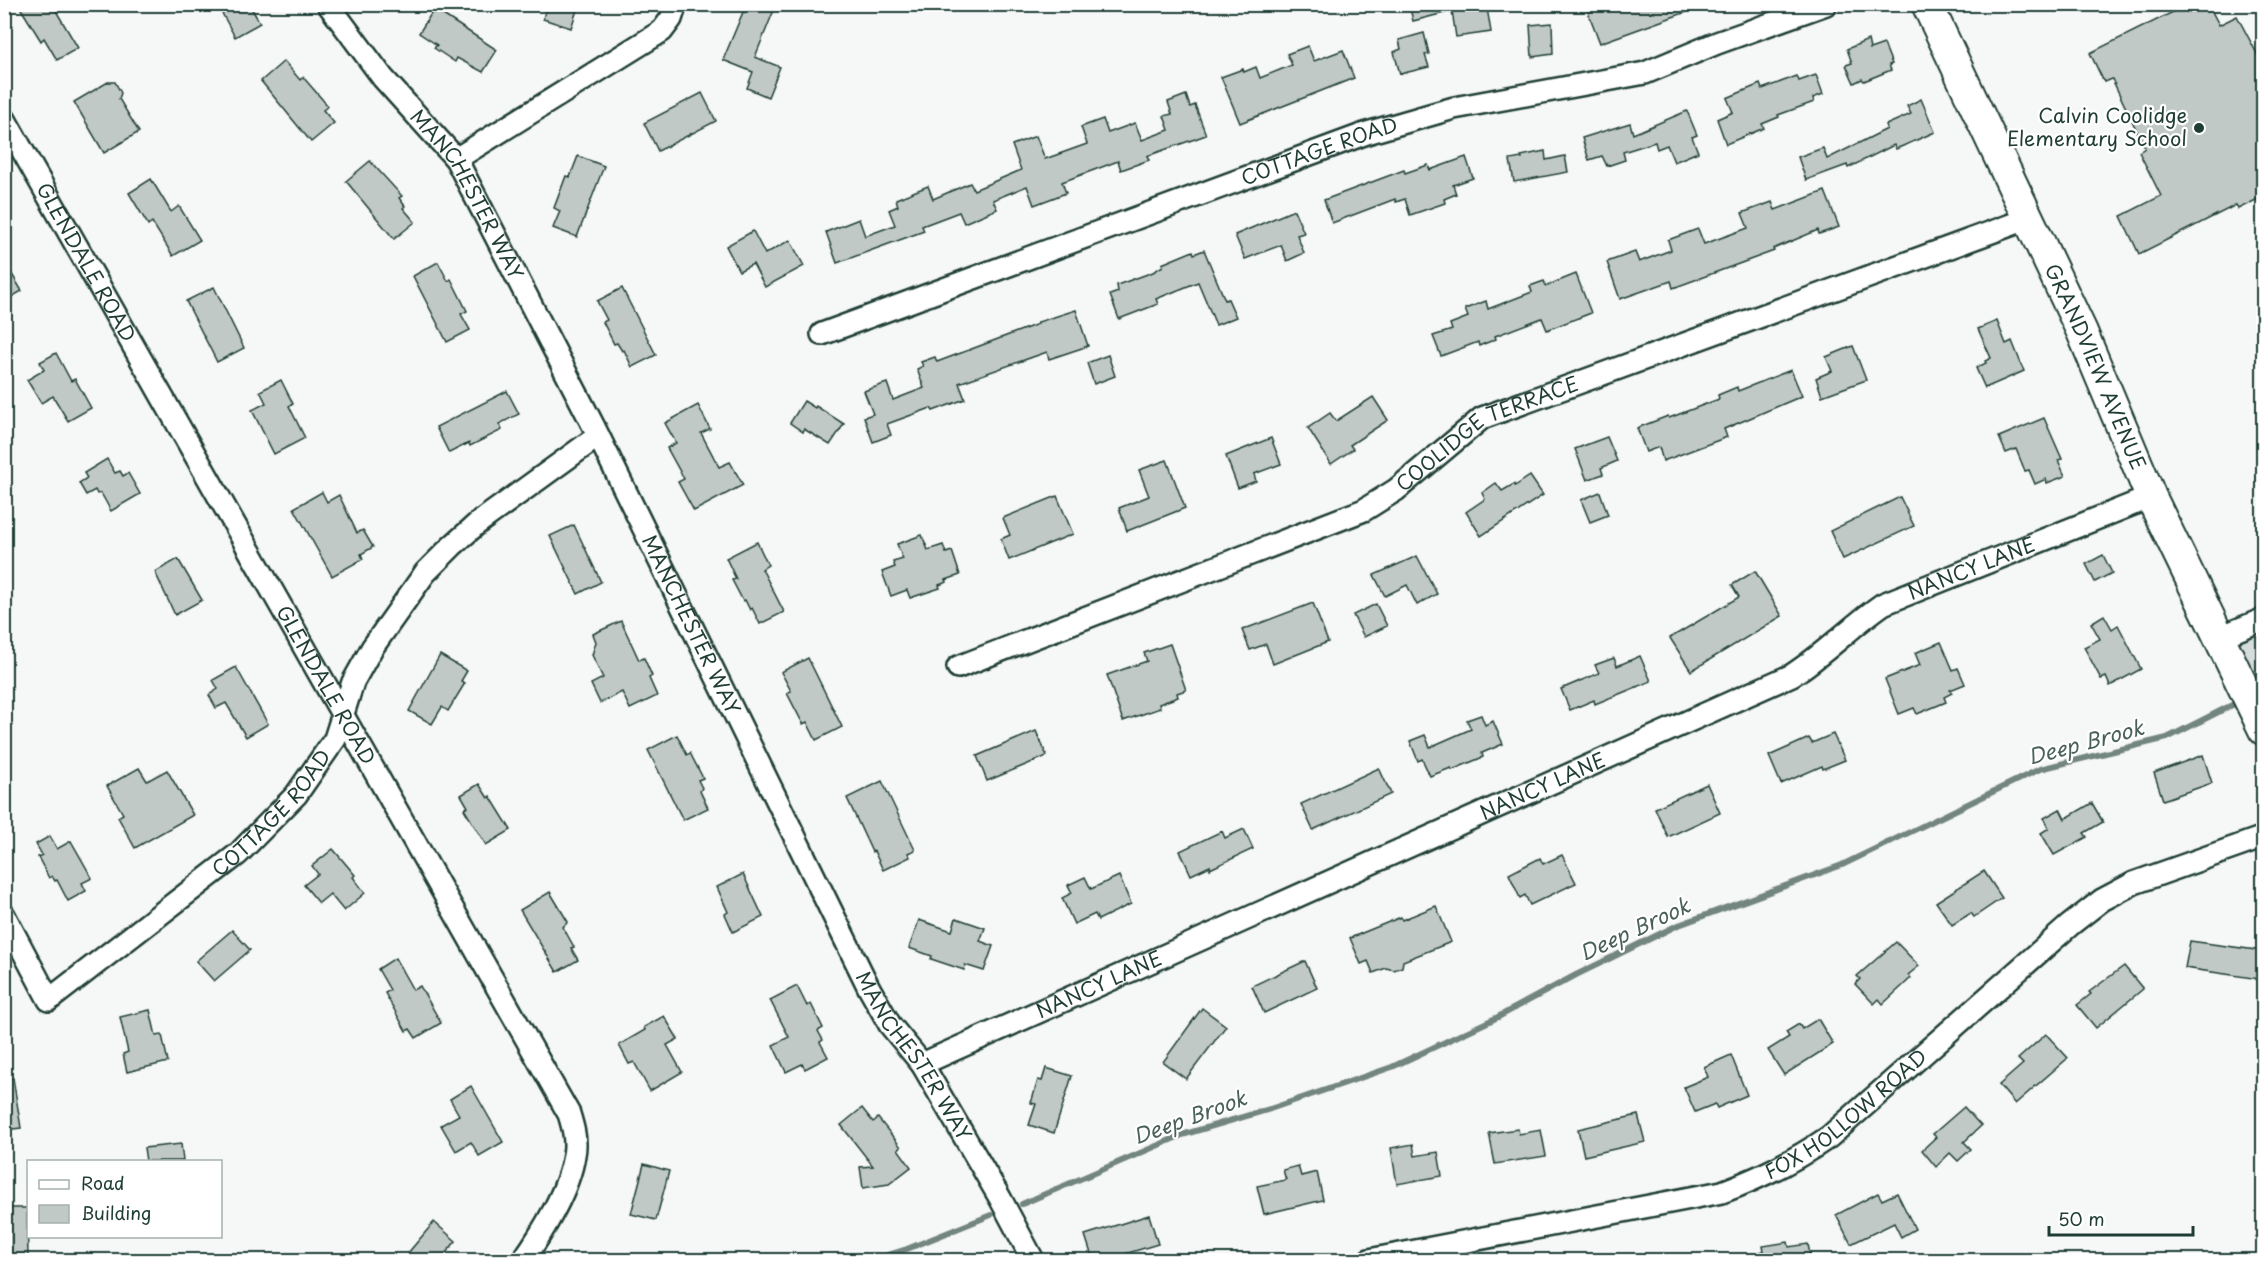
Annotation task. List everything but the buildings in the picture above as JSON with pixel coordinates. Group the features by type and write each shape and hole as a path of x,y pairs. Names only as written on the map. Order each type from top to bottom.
{"street":[{"name":"MANCHESTER WAY","path":"328,4 383,78 456,159 598,436 869,988 890,1025 922,1064 1033,1260"},
{"path":"456,159 662,31 671,19 676,4"},
{"name":"COTTAGE ROAD","path":"822,334 1367,133 1454,108 1645,73 1717,43 1826,4"},
{"name":"GRANDVIEW AVENUE","path":"1927,4 2082,332 2151,497 2253,708"},
{"name":"GLENDALE ROAD","path":"4,118 569,1114 574,1134 574,1154 570,1173 553,1210 523,1260"},
{"name":"COOLIDGE TERRACE","path":"958,668 1364,510 1396,490 1482,418 2027,219"},
{"name":"COTTAGE ROAD","path":"4,915 49,1000 238,854 296,795 335,739 353,682 372,648 425,573 478,523 598,436"},
{"name":"NANCY LANE","path":"922,1064 1792,675 1818,658 1857,622 1883,604 2151,497"},
{"path":"2220,637 2264,619"},
{"name":"FOX HOLLOW ROAD","path":"1381,1259 1722,1192 1762,1178 1799,1158 1829,1137 2070,925 2102,900 2133,883 2264,837"}],"shaded area":[{"path":"2263,621 2263,720 2226,640"}],"waterway":[{"name":"Deep Brook","path":"1022,1204 1182,1135 1270,1109 1392,1067 1498,1017 1576,975 1676,926 1842,865 2040,769 2167,738 2240,701"},
{"name":"Deep Brook","path":"872,1260 907,1249 991,1215"}],"place":[{"name":"Calvin Coolidge Elementary School","path":"2199,128"}]}
